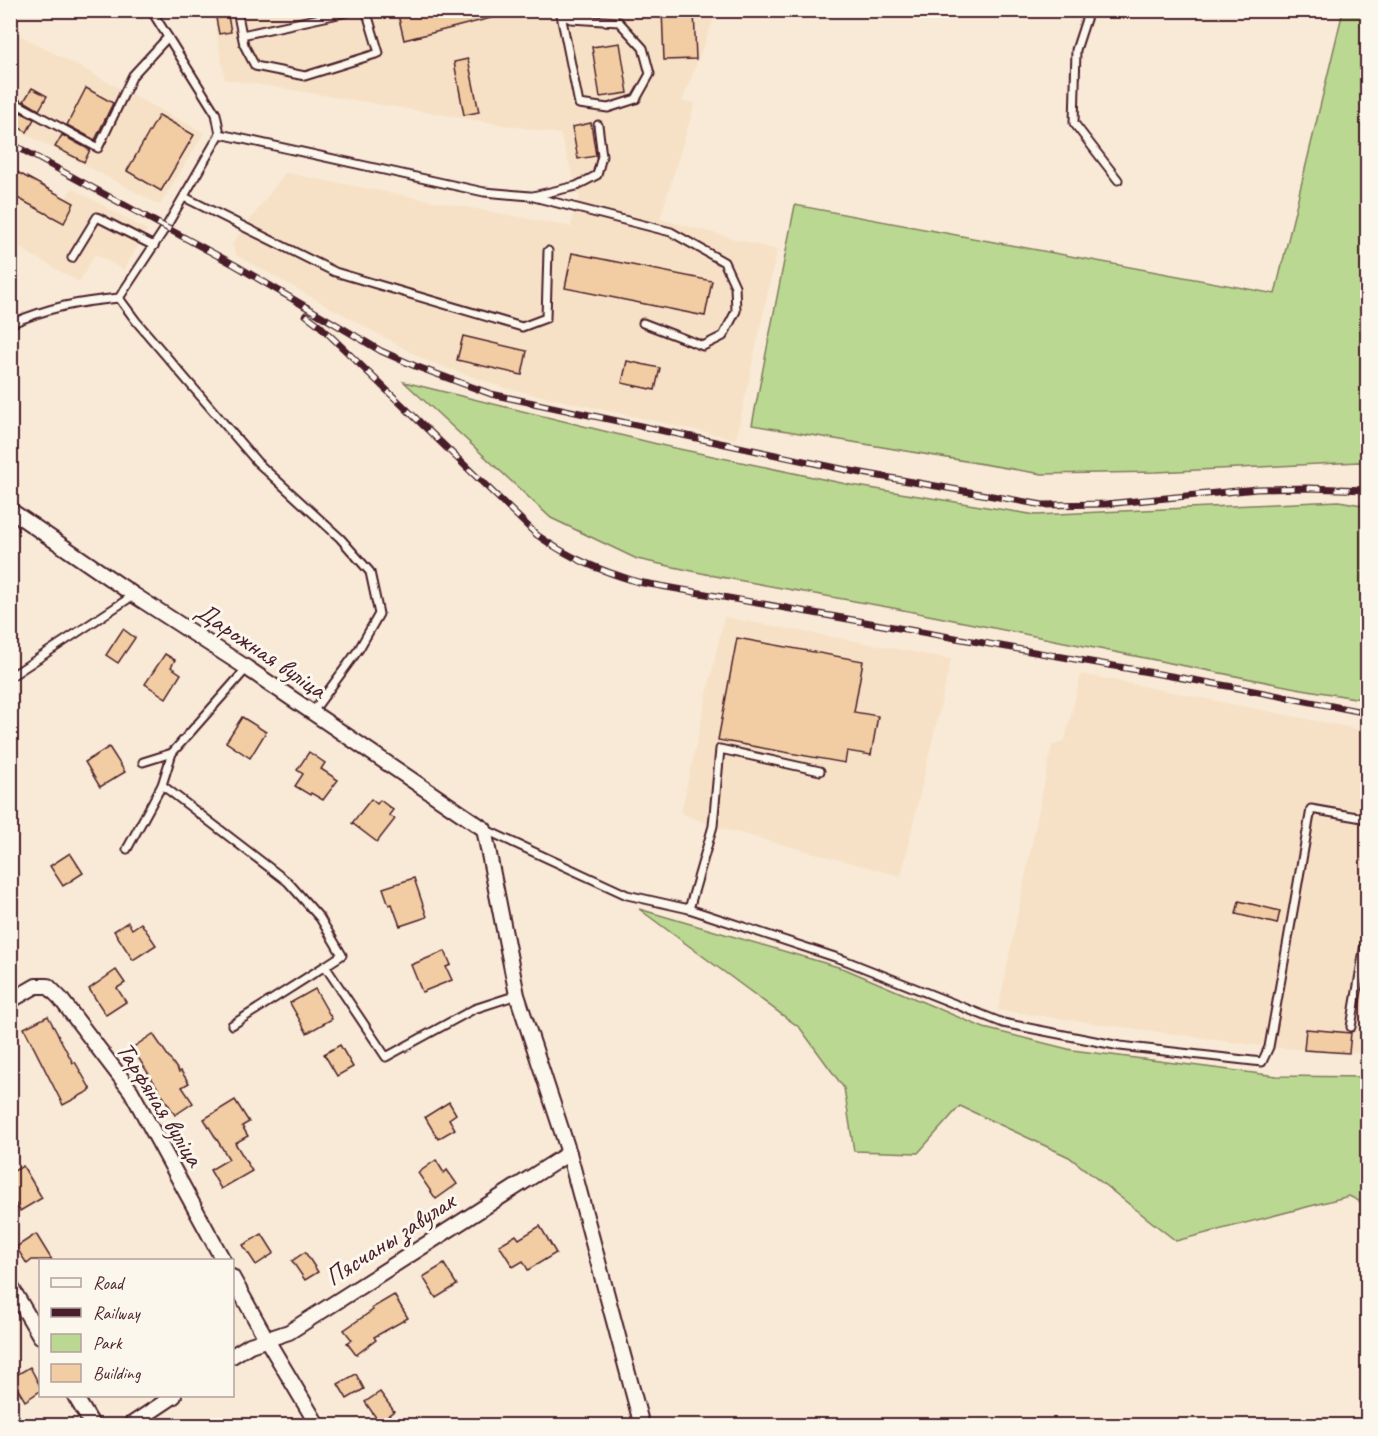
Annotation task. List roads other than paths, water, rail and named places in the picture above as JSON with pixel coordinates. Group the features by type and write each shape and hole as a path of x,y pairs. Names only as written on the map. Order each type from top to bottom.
{"street":[{"name":"Дарожная вуліца","path":"10,510 484,829"},
{"path":"484,829 517,995 569,1153 642,1425"},
{"name":"Тарфяная вуліца","path":"10,1001 36,986 48,986 60,998 131,1091 222,1259"},
{"name":"Пясчаны завулак","path":"234,1355 250,1345 289,1332 569,1153"},
{"path":"234,1281 318,1425"},
{"path":"10,1285 39,1334"},
{"path":"76,1397 93,1425"},
{"path":"129,1425 171,1397"}],"lane":[{"path":"10,324 34,313 73,303 119,298 154,246 220,134 216,114 151,10"},
{"path":"237,10 244,45 255,66 305,76 379,53 366,10"},
{"path":"242,35 357,10"},
{"path":"1089,10 1076,50 1074,123 1118,180"},
{"path":"561,13 571,19 619,22 643,48 650,74 636,99 609,108 579,104 561,13"},
{"path":"10,100 98,148 133,75 168,37"},
{"path":"530,196 576,186 597,175 602,156 598,125"},
{"path":"220,134 484,192 530,196 671,232 724,262 735,286 736,311 723,336 703,346 643,323"},
{"path":"184,197 335,272 522,327 546,318 548,251"},
{"path":"72,258 97,217 154,246"},
{"path":"119,298 136,321 257,462 340,538 370,572 379,614 359,649 312,713"},
{"path":"10,677 134,595"},
{"path":"127,849 162,785 172,753 247,668"},
{"path":"689,909 713,826 720,749 820,771"},
{"path":"143,762 172,753"},
{"path":"162,785 288,882 320,918 342,955 232,1025"},
{"path":"484,829 627,895 689,909 844,960 1004,1023 1120,1046 1262,1062 1269,1047 1311,810 1368,819"},
{"path":"1351,1027 1368,926"},
{"path":"325,966 386,1057 474,1010 517,995"}],"railway":[{"path":"10,143 235,265 381,351 491,394 851,471 1043,505 1106,504 1257,489 1368,490"},
{"path":"306,315 537,535 574,557 611,573 638,582 1368,713"}]}
